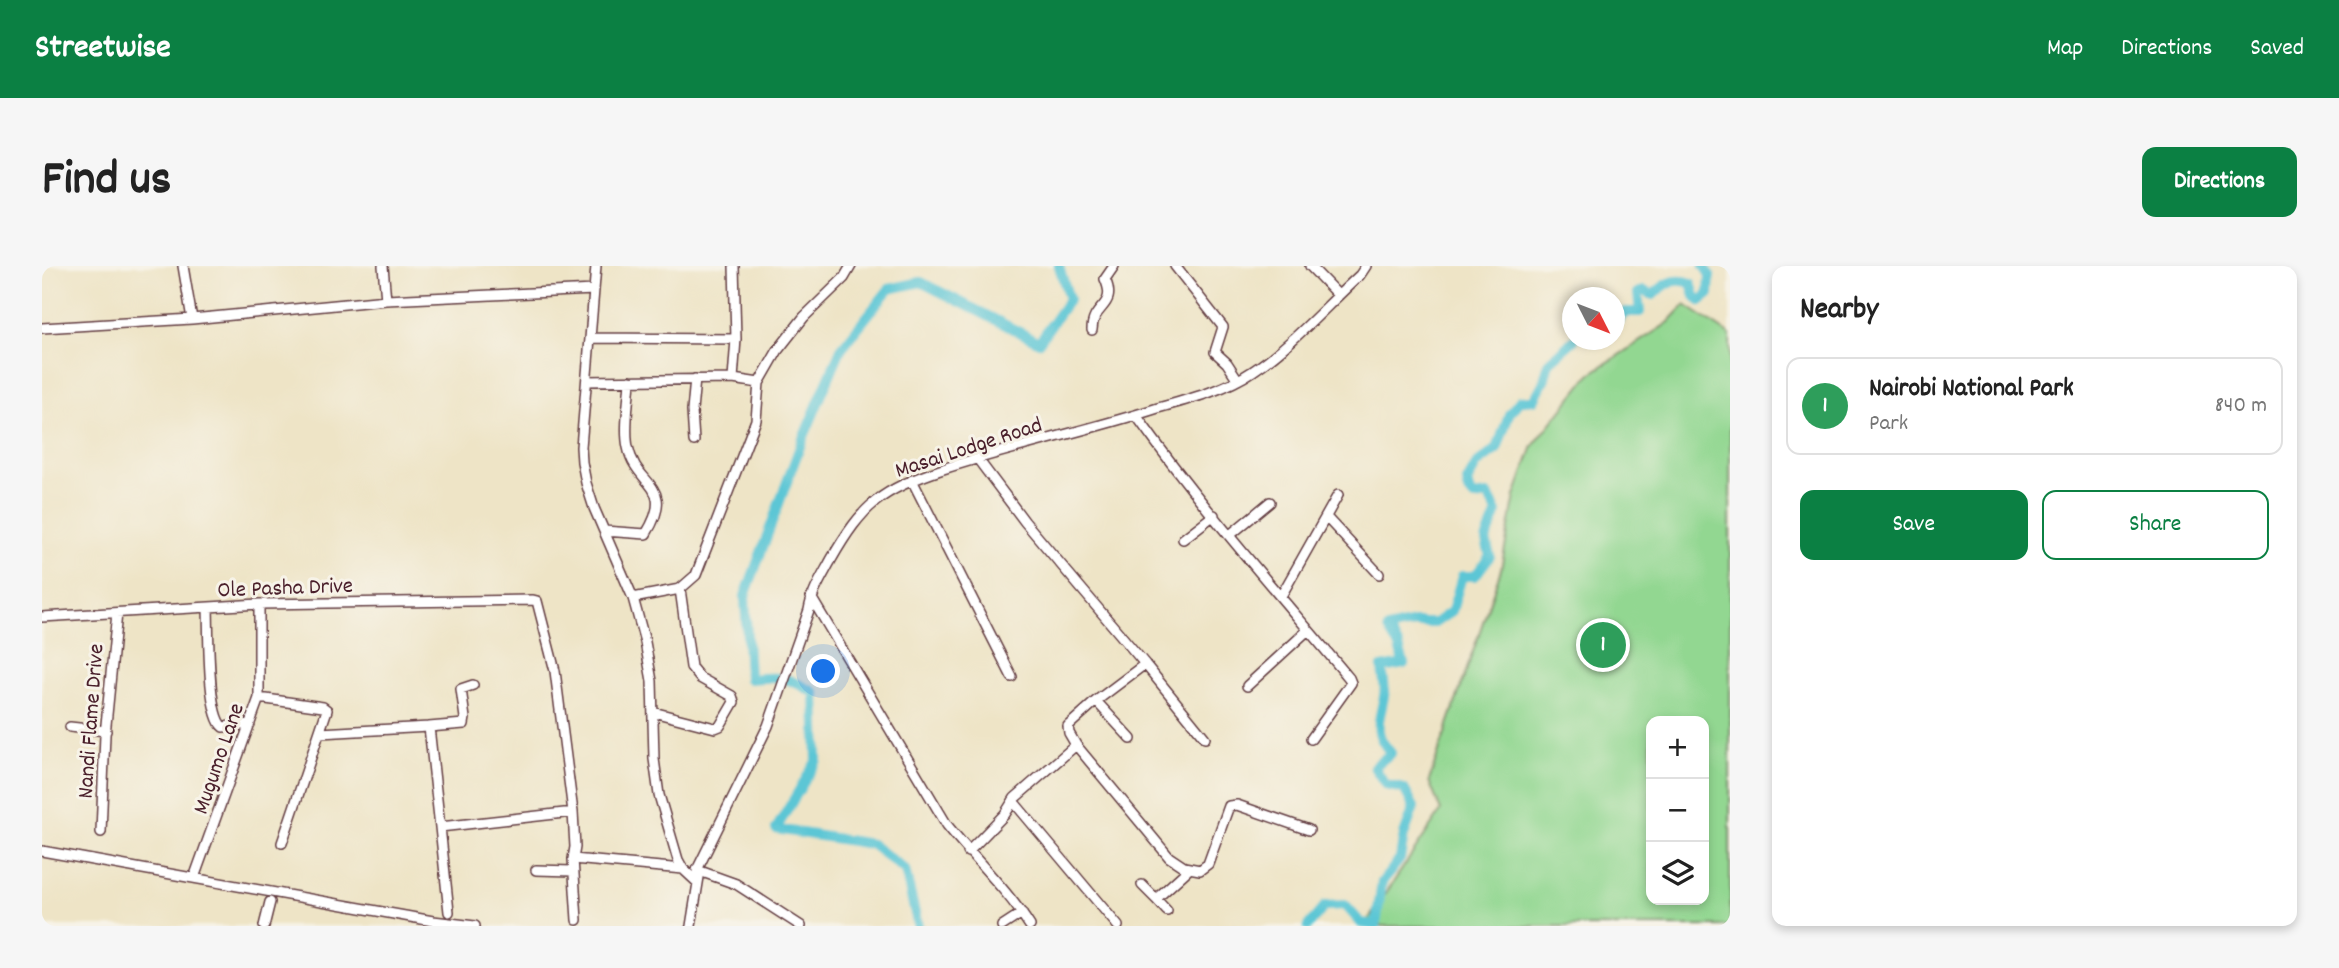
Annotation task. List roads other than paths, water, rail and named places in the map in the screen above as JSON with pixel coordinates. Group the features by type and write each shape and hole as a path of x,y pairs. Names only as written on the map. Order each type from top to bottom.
{"street":[{"path":"183,266 192,319"},
{"path":"383,266 386,300"},
{"path":"596,266 582,462 586,483 633,598 645,642 652,681 654,759 666,824 683,869 697,882"},
{"path":"733,379 736,339 734,266"},
{"path":"633,598 680,589 696,575 756,420 759,383 778,351 804,317 844,278 851,266"},
{"path":"1092,330 1094,317 1110,297 1105,279 1114,266"},
{"path":"1175,266 1223,327 1215,352 1227,363 1238,380"},
{"path":"1310,266 1339,295"},
{"name":"Masai Lodge Road","path":"691,926 699,877 697,870 768,726 809,610 811,597 841,544 867,508 912,480 977,458 1188,400 1238,380 1267,361 1360,275 1366,266"},
{"path":"42,328 192,319 386,300 594,290"},
{"path":"592,338 736,339"},
{"path":"694,441 692,411 695,379"},
{"path":"587,381 733,379 759,383"},
{"path":"604,531 646,534 659,498 634,465 627,445 630,380"},
{"path":"1136,415 1167,459 1307,631 1349,678 1351,684 1311,740"},
{"path":"977,458 1026,522 1205,738"},
{"path":"912,480 1012,677"},
{"path":"1281,596 1338,495"},
{"path":"1230,535 1270,502"},
{"path":"1183,539 1214,516"},
{"path":"1326,517 1379,574"},
{"path":"653,712 715,728 734,702 732,696 700,678 691,667 680,589"},
{"path":"811,597 925,792 968,852 1003,888 1030,926"},
{"name":"Ole Pasha Drive","path":"42,617 259,604 537,601 555,671 573,812"},
{"name":"Mugumo Lane","path":"194,878 258,698 259,604"},
{"path":"208,608 212,704 217,722 223,727 250,724"},
{"name":"Nandi Flame Drive","path":"101,832 106,731 117,613"},
{"path":"1247,686 1307,631"},
{"path":"1145,664 1068,726 1076,745 1169,857 1184,867 1200,870 1208,864 1229,806 1237,805 1309,830"},
{"path":"320,733 464,723 461,689 474,685"},
{"path":"258,698 323,707 327,710 282,844"},
{"path":"1096,701 1131,739"},
{"path":"429,726 449,912"},
{"path":"70,727 106,731"},
{"path":"968,852 1005,814 1013,801 1076,745"},
{"path":"1013,801 1118,926"},
{"path":"440,827 573,812 573,871 577,920"},
{"path":"42,851 472,926"},
{"path":"573,859 683,869"},
{"path":"1156,899 1190,868"},
{"path":"536,870 573,871"},
{"path":"697,870 736,884 801,926"},
{"path":"1143,885 1167,911"},
{"path":"264,926 270,902"},
{"path":"1002,926 1022,913"}],"waterway":[{"path":"918,926 905,870 871,844 776,829 817,760 815,693 784,678 749,679 745,596 802,441 841,349 889,289 921,282 1039,342 1069,299 1059,266"},
{"path":"1625,312 1640,312 1638,293 1644,291 1653,295 1675,281 1691,283 1695,296 1700,301 1709,294 1710,275 1704,266"},
{"path":"1308,926 1325,906 1345,905 1361,923 1376,925 1382,882 1400,859 1404,835 1414,807 1404,789 1386,785 1374,767 1391,753 1381,738 1378,726 1385,693 1382,668 1404,664 1399,647 1388,629 1415,623 1435,623 1452,611 1462,576 1475,576 1490,556 1486,540 1497,512 1488,495 1474,497 1467,482 1477,464 1497,449 1509,414 1520,400 1534,400 1544,381 1549,362 1563,350"}],"place":[{"name":"Nairobi National Park","path":"1603,645"}]}
